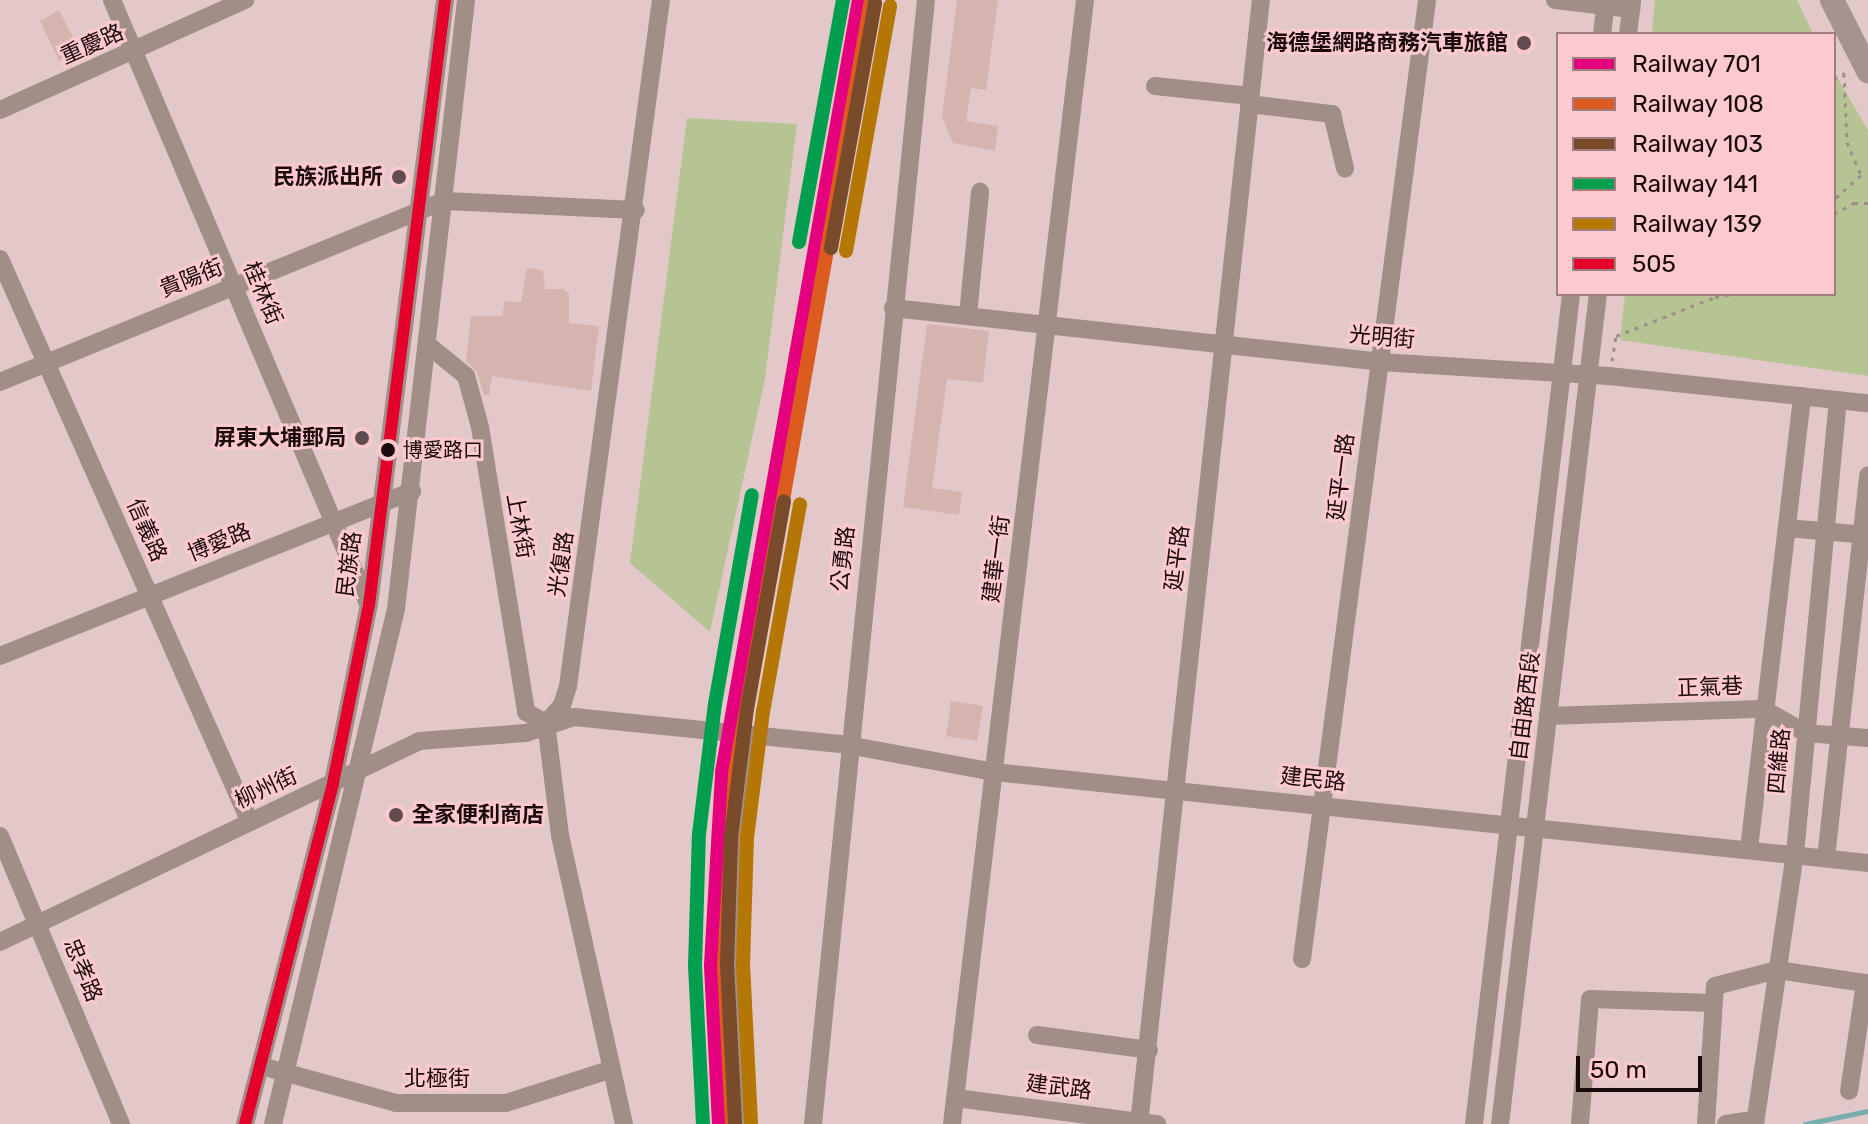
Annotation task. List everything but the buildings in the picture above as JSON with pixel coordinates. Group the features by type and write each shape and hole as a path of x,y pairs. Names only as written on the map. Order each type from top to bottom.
{"main road":[{"path":"1832,0 1856,72"}],"street":[{"name":"桂林街","path":"112,0 369,605"},
{"name":"重慶路","path":"0,110 245,0"},
{"name":"民族路","path":"245,1124 333,783 369,605 445,0"},
{"path":"273,1124 362,768 396,609 412,491 466,0"},
{"name":"光復路","path":"546,723 562,705 568,686 636,210 661,0"},
{"name":"公勇路","path":"813,1124 848,745 926,0"},
{"name":"建華一街","path":"952,1124 1050,324 1085,0"},
{"name":"延平路","path":"1146,1123 1149,1050 1175,791 1226,345 1261,0"},
{"name":"延平一路","path":"1302,959 1427,0"},
{"path":"1555,0 1632,4 1628,32"},
{"path":"1602,32 1606,3"},
{"path":"1155,86 1332,114 1345,168"},
{"path":"968,315 980,192"},
{"name":"貴陽街","path":"0,382 444,201"},
{"path":"444,201 636,210"},
{"name":"信義路","path":"0,259 250,822"},
{"name":"自由路西段","path":"1474,1124 1571,296"},
{"name":"自由路西段","path":"1500,1124 1598,296"},
{"name":"光明街","path":"893,308 1380,362 1609,376 1868,403"},
{"name":"上林街","path":"428,345 466,376 480,427 526,712 546,723"},
{"name":"四維路","path":"1749,849 1802,396"},
{"name":"四維路","path":"1755,1121 1795,854 1823,530 1838,400"},
{"path":"1826,858 1837,736 1864,535 1868,475"},
{"name":"博愛路","path":"0,656 335,522 382,500 412,491"},
{"path":"1787,528 1864,535"},
{"name":"正氣巷","path":"1548,716 1763,709 1806,733 1868,738"},
{"name":"柳州街","path":"0,942 419,741 526,733 546,723 574,717 754,735"},
{"path":"546,723 560,835 624,1124"},
{"path":"741,1124 740,872 754,735"},
{"name":"建民路","path":"754,735 848,745 994,772 1868,863"},
{"name":"忠孝路","path":"0,836 121,1124"},
{"path":"1706,1124 1715,986 1777,970 1865,983 1849,1091"},
{"path":"1580,1124 1590,999 1713,1003"},
{"path":"1037,1035 1149,1050"},
{"name":"北極街","path":"261,1066 396,1103 506,1103 612,1069"},
{"name":"建武路","path":"956,1098 1036,1116 1146,1123"},
{"path":"1726,1124 1755,1121"}],"path":[{"path":"1836,78 1856,72 1847,142 1861,175 1836,197"},
{"path":"1836,213 1854,203 1868,203"},
{"path":"1609,376 1616,336 1722,296"}],"green space":[{"path":"1655,0 1797,0 1812,32 1652,32"},
{"path":"1836,75 1868,130 1868,376 1620,340 1625,296 1836,296"},
{"path":"687,118 797,124 765,379 710,632 630,563"}],"waterway":[{"path":"1805,1124 1868,1111"}],"rail line":[{"name":"141","path":"799,242 843,0"},
{"name":"701","path":"719,1124 711,965 722,772 859,0"},
{"name":"108","path":"732,1124 724,965 735,773 871,0"},
{"name":"103","path":"831,248 875,3"},
{"name":"139","path":"846,251 890,6"},
{"name":"141","path":"703,1124 695,966 699,834 715,704 752,495"},
{"name":"103","path":"735,1123 727,965 731,837 747,709 784,501"},
{"name":"139","path":"751,1122 743,965 747,838 763,712 800,504"}],"transit line":[{"name":"505","path":"245,1124 333,783 369,605 445,0"}],"place":[{"name":"海德堡網路商務汽車旅館","path":"1524,43"},
{"name":"民族派出所","path":"399,177"},
{"name":"屏東大埔郵局","path":"362,438"},
{"name":"博愛路口","path":"388,450"},
{"name":"全家便利商店","path":"396,815"}]}
